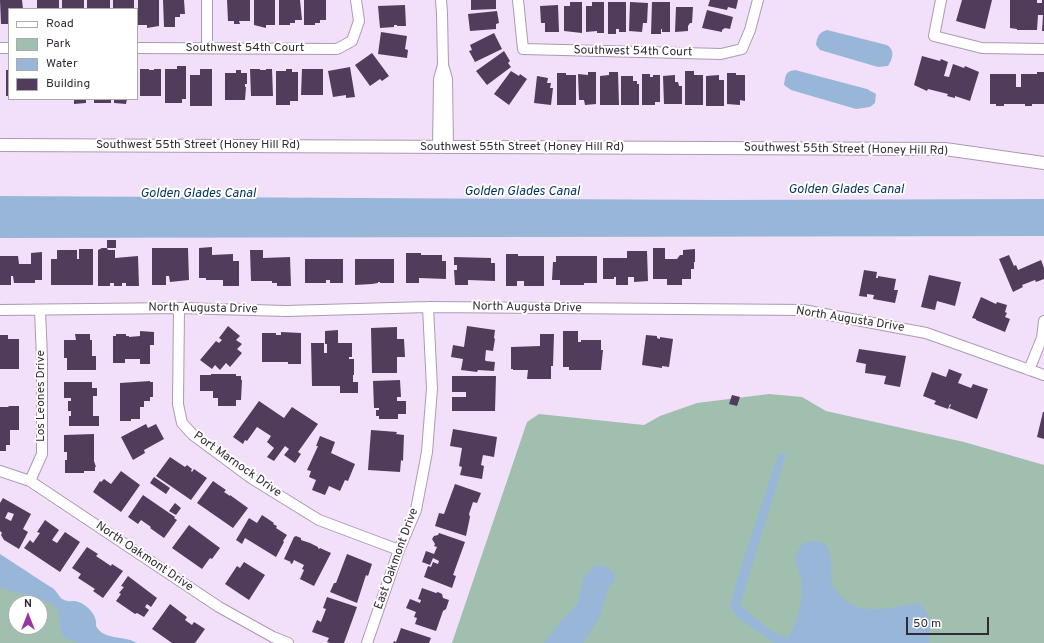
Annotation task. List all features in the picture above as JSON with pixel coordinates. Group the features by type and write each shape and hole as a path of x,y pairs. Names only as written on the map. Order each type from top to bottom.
{"street":[{"path":"207,0 207,48"},
{"name":"Southwest 54th Court","path":"138,48 337,49 352,41 359,21 356,0"},
{"path":"441,0 443,65 447,79 443,148"},
{"name":"Southwest 54th Court","path":"518,0 522,49 721,54 742,49 750,30 758,0"},
{"path":"941,0 934,36 982,48 1044,49"},
{"name":"Southwest 55th Street (Honey Hill Rd)","path":"0,145 945,149 1044,163"},
{"name":"North Augusta Drive","path":"0,310 179,308 286,311 428,307 803,310 926,333 1044,375"},
{"name":"East Oakmont Drive","path":"368,643 399,550 416,510 427,452 432,388 428,307"},
{"name":"Port Marnock Drive","path":"179,308 178,404 182,423 193,435 251,478 319,520 399,550"},
{"name":"Los Leones Drive","path":"30,480 42,454 42,359 40,310"},
{"path":"1029,370 1042,338 1044,320"},
{"name":"North Oakmont Drive","path":"0,471 30,480 219,607 288,643"}],"green space":[{"path":"769,394 802,397 826,411 964,442 1044,465 1044,643 452,643 527,422 539,414 644,425 660,416 697,403"},
{"path":"0,565 42,595 8,595 8,635 48,635 48,600 90,630 122,643 0,643"}],"water":[{"path":"827,30 887,45 890,47 892,52 890,63 888,66 878,67 820,50 816,45 818,37 822,32"},
{"path":"795,70 867,89 876,94 875,103 870,107 856,109 791,90 784,85 785,77 787,73"},
{"path":"0,196 721,200 1044,199 1044,236 0,238"},
{"path":"779,453 786,455 740,605 771,631 788,638 795,624 802,594 801,579 795,558 801,546 806,542 821,542 829,551 831,579 833,585 844,600 857,607 874,609 883,609 918,603 923,607 930,621 929,643 774,643 736,616 730,606 743,560"},
{"path":"0,554 53,589 62,599 79,602 87,607 95,618 96,626 104,634 137,643 80,643 65,638 62,634 58,612 55,607 48,603 48,595 28,595 13,592 0,587"},
{"path":"595,565 609,568 615,575 615,582 609,586 599,618 583,643 544,643 556,627 578,603 583,579"}],"building":[{"path":"0,0 22,0 23,8 8,8 8,24 1,24"},
{"path":"37,0 59,0 59,8 37,8"},
{"path":"62,0 84,0 84,8 62,8"},
{"path":"87,0 110,0 110,8 87,8"},
{"path":"113,0 134,0 134,8 113,8"},
{"path":"138,0 159,0 159,26 147,28 147,25 138,25"},
{"path":"163,0 184,0 185,14 180,14 180,17 175,17 175,27 164,27"},
{"path":"227,0 250,0 250,21 239,21 240,24 234,24 234,21 228,21"},
{"path":"254,0 275,0 275,25 266,25 266,28 254,25"},
{"path":"279,0 300,0 302,20 295,20 295,23 290,23 290,25 279,25"},
{"path":"304,0 326,0 326,20 320,20 320,23 315,23 315,25 304,25"},
{"path":"471,0 496,0 496,9 471,10"},
{"path":"710,0 738,0 736,9 728,7 727,10 708,6"},
{"path":"962,0 992,0 985,29 956,21"},
{"path":"1010,0 1037,0 1037,3 1042,3 1042,0 1044,0 1044,31 1042,31 1043,15 1038,15 1037,30 1017,30 1010,28"},
{"path":"570,2 582,2 582,33 564,31 564,6 570,6"},
{"path":"592,2 604,2 604,33 597,33 597,31 586,32 586,6 592,6"},
{"path":"608,2 626,2 626,32 619,32 619,29 616,29 616,34 608,34"},
{"path":"630,2 648,3 647,23 643,23 642,32 629,31"},
{"path":"652,2 670,2 670,32 662,32 661,29 661,34 651,34"},
{"path":"405,5 406,26 394,25 394,27 380,28 378,6"},
{"path":"558,5 559,32 545,32 545,23 541,23 540,6"},
{"path":"676,7 693,7 692,23 688,26 688,31 675,32"},
{"path":"707,10 733,17 730,29 725,28 722,32 702,28"},
{"path":"497,11 499,23 496,24 496,29 470,31 468,14"},
{"path":"381,32 407,36 405,49 408,50 407,58 378,54"},
{"path":"494,33 502,49 475,62 469,51 472,50 470,45"},
{"path":"504,51 510,61 508,63 511,67 487,85 476,71"},
{"path":"372,53 389,76 382,81 380,79 370,86 355,65"},
{"path":"922,56 940,61 941,59 948,62 944,76 949,77 953,64 964,68 965,66 979,72 970,101 955,96 955,98 947,96 948,94 928,89 927,91 914,85"},
{"path":"177,66 186,66 186,99 182,99 182,103 165,103 165,69 177,69"},
{"path":"350,67 355,97 346,98 346,95 333,97 328,71"},
{"path":"140,69 161,69 161,96 140,96"},
{"path":"200,69 212,69 212,106 190,106 190,75 200,75"},
{"path":"250,69 272,69 273,96 251,96"},
{"path":"286,69 292,69 292,72 298,72 298,101 290,101 290,105 276,105 276,71 286,71"},
{"path":"302,69 323,69 323,95 301,95"},
{"path":"6,70 8,70 8,96 6,96"},
{"path":"236,70 241,70 241,73 247,73 245,100 225,100 225,73 236,73"},
{"path":"511,71 519,76 520,74 527,79 509,105 494,94"},
{"path":"685,71 694,71 694,75 703,75 703,105 685,105"},
{"path":"588,72 596,72 596,104 585,105 584,100 579,100 578,74 588,75"},
{"path":"609,72 618,72 619,105 600,105 600,76 609,75"},
{"path":"1037,72 1044,72 1044,104 1032,104 1032,106 1025,106 1025,104 1004,104 1004,106 996,106 996,104 990,104 990,74 1016,74 1016,87 1021,87 1021,74 1037,74"},
{"path":"557,73 576,75 576,105 557,105"},
{"path":"727,73 745,75 745,101 740,100 740,105 727,104"},
{"path":"642,74 650,74 650,77 653,77 653,75 660,75 660,102 655,102 655,105 642,105"},
{"path":"675,75 675,82 678,82 679,86 682,86 682,104 664,104 663,76"},
{"path":"719,75 719,80 724,80 724,106 706,106 706,76"},
{"path":"537,76 548,78 547,83 551,83 550,88 553,88 551,105 534,103"},
{"path":"621,76 633,76 633,81 637,81 637,84 639,84 639,105 621,105"},
{"path":"74,100 86,100 86,103 74,104"},
{"path":"94,100 111,100 111,103 94,103"},
{"path":"114,100 127,100 126,104 114,103"},
{"path":"107,240 116,240 116,248 107,248"},
{"path":"212,247 212,255 233,254 233,261 239,261 239,286 223,286 223,280 206,280 206,278 199,278 199,248"},
{"path":"102,248 115,250 115,258 138,256 139,286 126,286 126,283 122,283 122,286 114,286 114,283 110,283 110,286 98,286 98,250"},
{"path":"152,248 188,248 189,280 170,282 169,276 166,276 166,285 152,285"},
{"path":"653,248 665,248 665,259 677,259 680,255 683,255 683,250 695,249 695,262 694,269 691,269 691,279 682,279 682,285 667,285 667,279 653,279"},
{"path":"79,249 93,249 93,285 51,285 51,259 57,259 57,250 77,250 77,259 79,259"},
{"path":"250,250 263,250 263,258 290,257 291,286 277,286 277,283 272,283 272,281 251,281"},
{"path":"627,251 647,251 648,281 634,282 634,277 628,277 628,285 616,285 616,277 614,277 614,279 603,279 603,258 627,258"},
{"path":"42,252 42,280 35,280 35,283 14,283 13,276 11,276 11,285 0,285 0,256 18,256 19,264 31,264 31,253"},
{"path":"406,253 442,255 442,261 446,261 446,279 419,278 419,283 406,283"},
{"path":"506,254 518,254 518,256 544,256 544,286 524,286 524,281 517,281 517,286 506,286"},
{"path":"1009,255 1014,266 1016,265 1018,270 1041,260 1044,268 1044,279 1036,282 1035,280 1022,285 1023,287 1013,292 999,259"},
{"path":"556,256 597,256 597,283 584,283 584,285 560,285 560,280 552,280 553,262 556,262"},
{"path":"454,257 491,258 491,263 495,263 495,281 468,280 468,285 455,285 454,270 457,270 457,265 454,265"},
{"path":"305,259 343,259 343,283 330,283 330,280 326,280 326,283 305,283"},
{"path":"355,259 394,259 394,283 378,282 372,284 355,285"},
{"path":"864,270 877,272 876,278 878,278 878,276 896,279 894,290 898,290 895,303 873,299 874,295 867,294 867,297 859,296"},
{"path":"929,275 961,282 955,306 937,301 935,310 921,307"},
{"path":"981,297 996,304 997,302 1007,305 1005,312 1007,313 1005,317 1010,319 1005,332 972,318"},
{"path":"228,326 240,336 236,340 242,344 237,349 242,353 230,367 226,363 220,370 215,365 212,369 200,360 216,341 219,343 222,340 219,338"},
{"path":"467,326 495,330 493,351 486,350 485,360 495,362 494,371 478,370 477,372 461,370 463,359 451,357 453,345 464,347"},
{"path":"397,327 397,339 404,339 405,357 397,357 397,373 372,373 371,328"},
{"path":"338,330 338,343 352,343 352,357 349,357 349,359 354,359 353,382 358,382 358,393 340,393 340,386 312,386 311,343 324,343 324,353 327,353 325,331"},
{"path":"140,331 154,332 154,345 150,345 150,364 140,364 140,359 125,359 125,363 113,363 113,336 116,336 116,334 126,334 126,336 129,337 140,336"},
{"path":"563,331 578,331 578,342 581,342 581,340 601,340 601,350 603,350 601,370 569,370 569,367 563,367"},
{"path":"281,332 301,333 301,364 288,364 288,362 262,362 262,333 276,333 276,335 281,335"},
{"path":"75,334 90,334 90,340 92,340 92,356 96,356 96,370 67,370 67,358 64,358 64,340 76,340"},
{"path":"540,334 554,334 551,379 527,379 528,370 511,369 511,347 540,346"},
{"path":"0,335 8,335 8,339 19,339 19,369 0,369"},
{"path":"646,335 657,336 657,338 660,339 660,337 673,339 669,367 662,366 662,368 642,365"},
{"path":"859,349 906,356 900,387 884,384 886,376 865,373 866,364 856,362"},
{"path":"949,369 962,374 958,383 971,388 973,384 988,389 977,419 949,408 951,405 950,404 948,409 934,404 936,401 923,396 932,372 946,377"},
{"path":"236,374 236,376 241,376 241,400 236,400 236,406 218,406 218,398 213,398 213,391 200,391 200,375"},
{"path":"452,376 496,376 495,411 452,411 452,397 466,397 466,392 452,392"},
{"path":"400,380 401,397 397,397 397,401 406,401 406,414 398,414 398,419 379,419 379,416 376,416 376,410 379,410 379,408 374,408 373,381"},
{"path":"64,382 92,382 92,388 97,388 97,396 93,396 93,416 99,416 99,426 69,426 69,416 71,416 71,411 68,411 68,401 71,401 71,398 64,398"},
{"path":"153,382 153,397 150,397 150,401 144,401 144,407 140,407 140,419 120,421 120,383"},
{"path":"732,395 740,397 737,406 729,404"},
{"path":"259,401 284,418 292,407 318,424 298,452 301,454 295,463 284,455 289,449 285,446 274,461 267,457 274,448 267,442 271,436 257,427 243,444 233,437"},
{"path":"8,406 19,406 19,430 10,430 10,445 6,445 6,451 0,451 0,407 9,407"},
{"path":"1044,412 1044,439 1037,437"},
{"path":"146,424 148,428 156,424 164,439 144,450 145,453 133,460 121,437"},
{"path":"453,429 497,437 494,457 483,455 481,465 484,466 482,479 460,475 462,467 459,466 462,448 450,446"},
{"path":"371,430 397,432 396,434 404,435 403,461 401,460 400,472 368,470"},
{"path":"94,434 95,471 84,471 84,473 65,473 65,460 67,460 67,452 64,452 64,435"},
{"path":"320,436 335,442 331,453 355,464 348,481 345,480 340,491 329,486 325,495 312,490 316,480 309,477 311,471 307,470 318,446 316,446"},
{"path":"170,457 185,467 187,465 192,469 192,472 194,469 207,478 191,500 156,476"},
{"path":"121,471 140,485 121,512 93,492 100,481 101,482 104,479 111,484"},
{"path":"154,477 170,488 166,494 150,483"},
{"path":"213,481 226,490 224,492 248,508 233,528 197,503"},
{"path":"455,484 481,493 477,503 473,502 469,514 470,517 466,536 435,526 439,513 444,514"},
{"path":"143,495 175,517 174,518 177,520 164,538 141,520 138,524 128,517"},
{"path":"3,498 31,514 23,529 28,532 19,549 4,540 1,535 0,503","holes":["8,512 14,514 11,521 5,518"]},
{"path":"175,503 181,508 176,515 169,511"},
{"path":"262,515 274,523 273,524 277,526 276,528 287,535 276,557 245,538 242,544 236,540 249,518 257,523"},
{"path":"45,520 59,530 52,540 57,543 65,532 80,542 60,572 24,548 30,540 33,543 40,533 37,532"},
{"path":"189,525 220,548 202,569 172,548"},
{"path":"439,533 465,542 453,575 456,576 452,588 424,577 428,566 431,567 433,562 438,564 439,561 433,558 430,565 422,562 426,551 434,554 437,547 434,546 435,544 432,539"},
{"path":"296,536 301,538 301,540 318,547 319,549 320,548 331,553 314,586 300,579 304,570 302,569 304,565 294,560 292,564 284,559 294,537"},
{"path":"87,547 98,554 96,556 111,566 112,564 123,571 103,598 93,591 95,589 78,578 81,574 72,568"},
{"path":"347,554 372,564 368,576 366,575 357,603 330,592 334,583 336,583"},
{"path":"244,562 265,575 249,600 225,584 237,566 240,568"},
{"path":"128,576 157,598 151,607 147,604 145,607 149,610 144,617 137,613 135,614 116,601 121,594 119,593 124,587 121,586"},
{"path":"422,588 436,593 438,592 442,594 443,598 449,600 446,609 443,611 436,631 415,624 417,618 414,617 416,612 406,608 410,599 420,603 421,600 418,599"},
{"path":"327,597 357,607 344,643 327,642 329,638 312,632 317,620 321,622 326,609 323,608"},
{"path":"170,604 187,617 185,620 192,625 194,622 205,629 195,643 172,643 152,629"},
{"path":"401,628 431,638 429,643 393,643 394,641 396,642"}],"water label":[{"name":"Golden Glades Canal","path":"846,190"},
{"name":"Golden Glades Canal","path":"522,192"},
{"name":"Golden Glades Canal","path":"198,194"}]}
